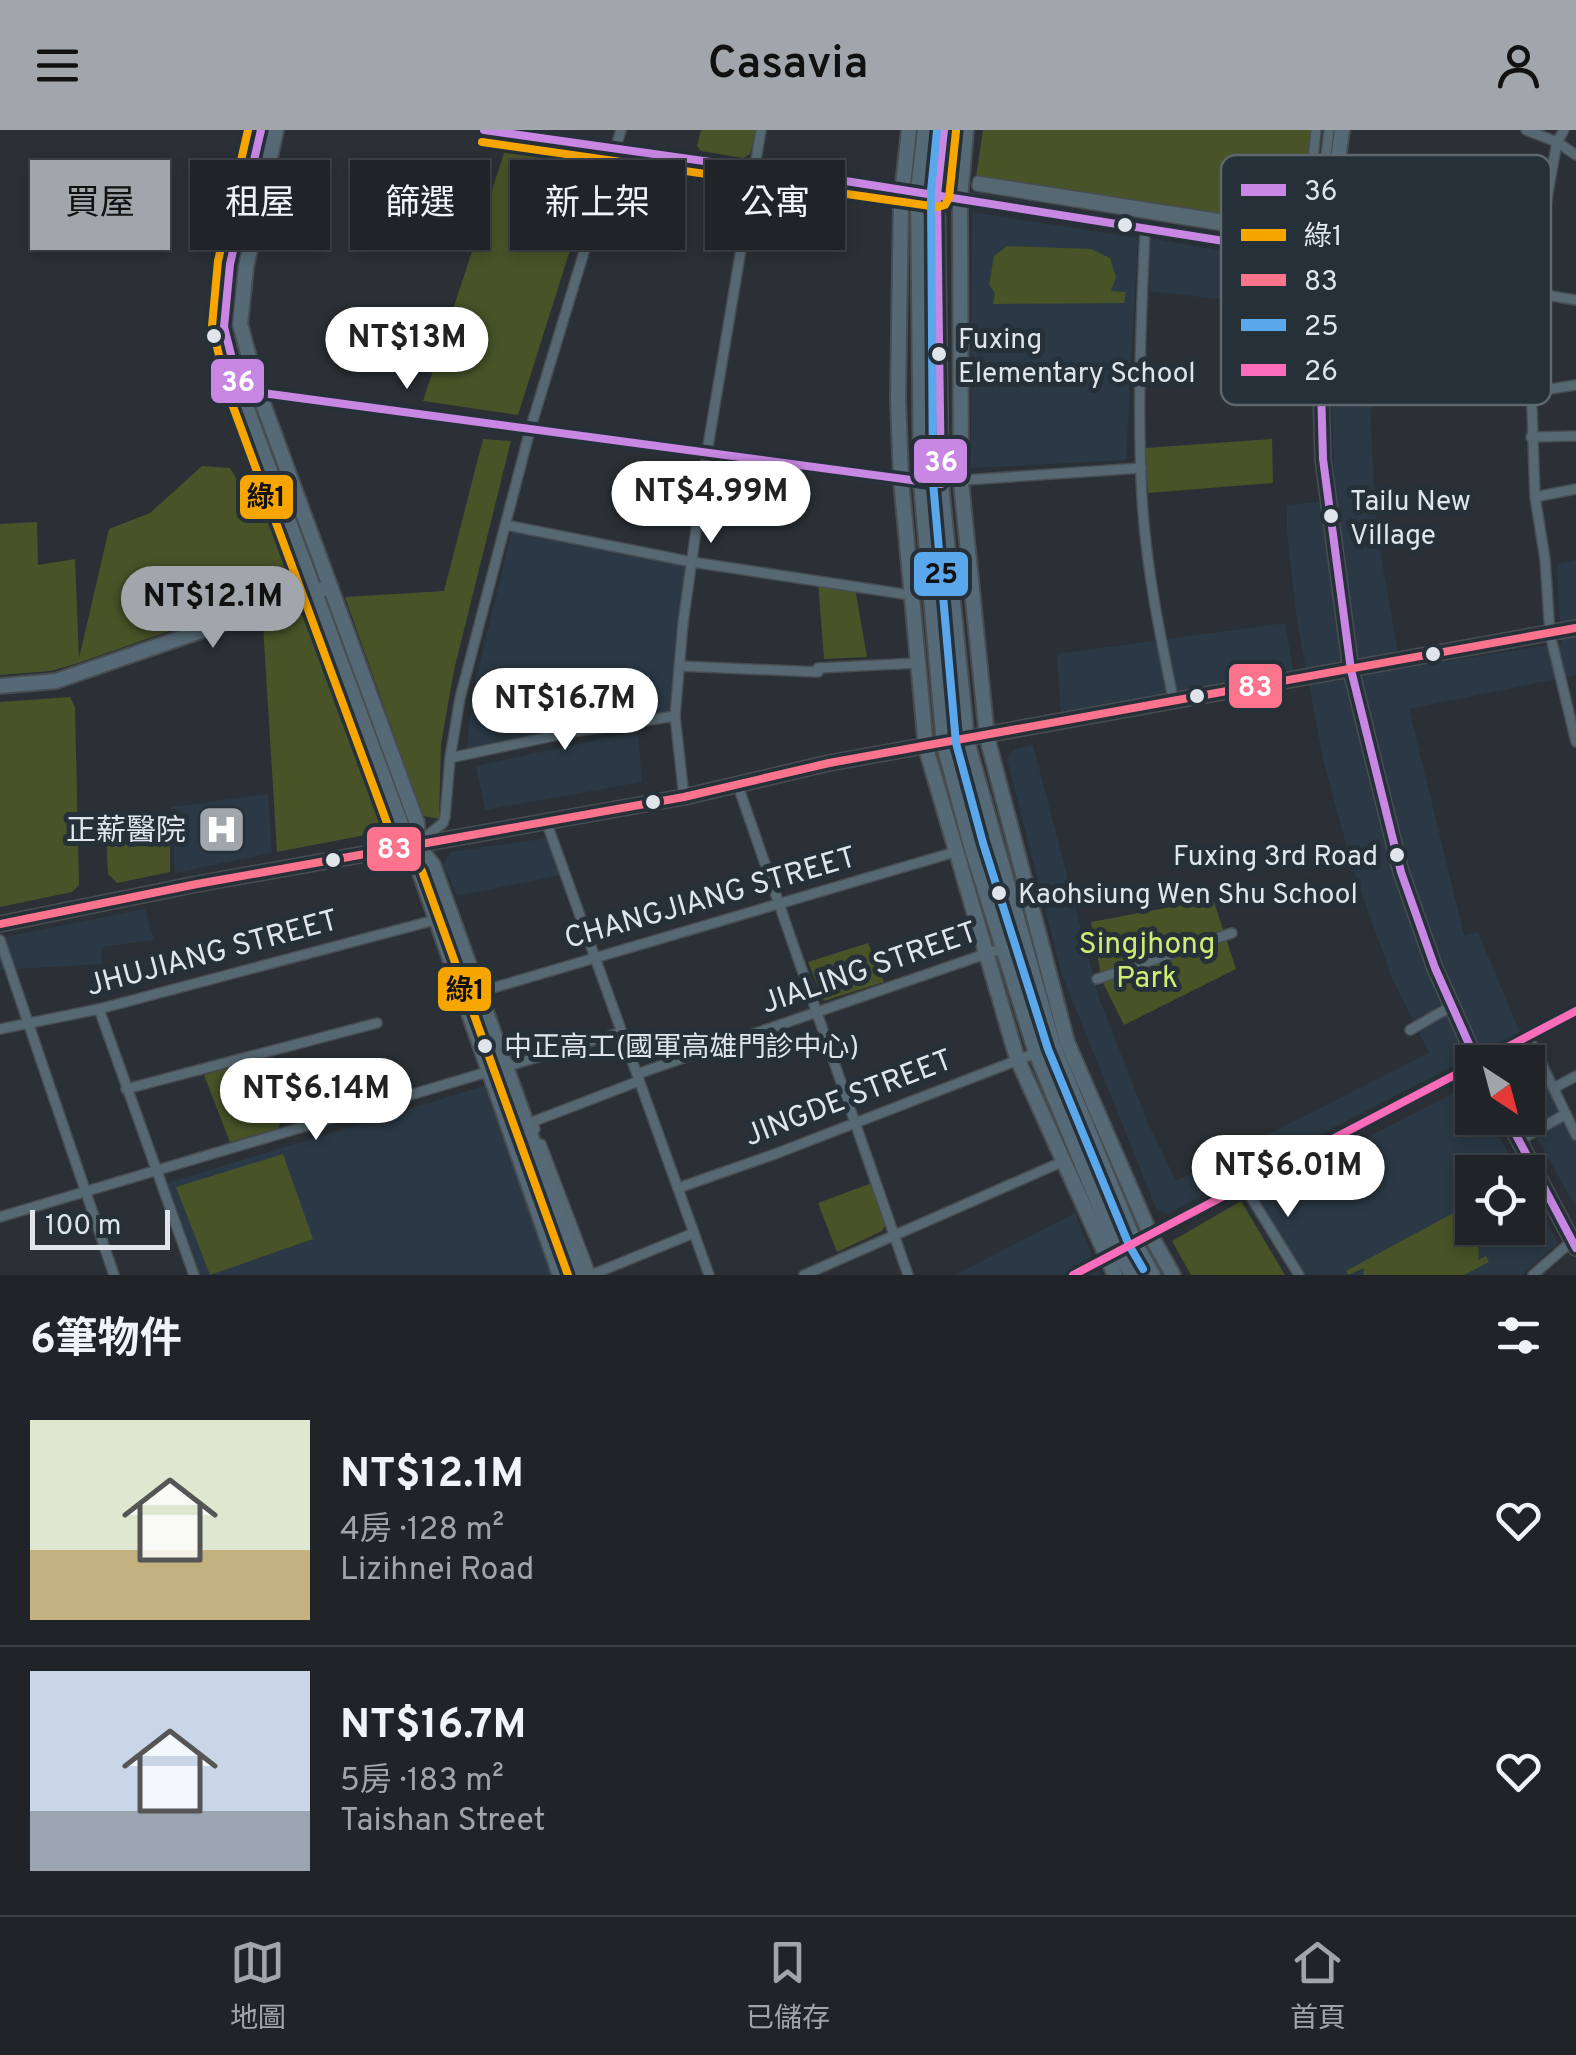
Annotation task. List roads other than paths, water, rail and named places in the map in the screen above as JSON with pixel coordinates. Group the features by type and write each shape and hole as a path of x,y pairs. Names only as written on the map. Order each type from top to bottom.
{"street":[{"path":"261,130 230,264 224,327 240,390 322,590"},
{"path":"276,130 246,266 240,324 322,590 402,828 433,865 591,1275 694,1233"},
{"path":"484,130 705,161"},
{"path":"416,844 443,823 460,698 530,430 620,130"},
{"path":"756,160 762,130"},
{"path":"909,130 898,272 900,479 926,748 1017,1058 1112,1254 1132,1275"},
{"path":"925,130 918,190 921,483 944,745 1036,1053 1112,1254 1115,1275"},
{"path":"944,130 938,194 941,484 967,741 1052,1045 1135,1243 1153,1275"},
{"path":"966,130 960,199 960,482 987,737 1067,1042 1151,1236 1174,1275"},
{"path":"1313,155 1316,130"},
{"path":"1326,155 1329,130"},
{"path":"1339,155 1342,130"},
{"path":"1526,130 1557,142 1576,155"},
{"path":"1551,176 1557,142 1564,130"},
{"path":"1221,219 978,180 977,186 1221,226"},
{"path":"845,182 918,190 1221,242"},
{"path":"1145,230 1141,468 1151,588 1174,702"},
{"path":"684,797 675,716 678,666 741,250"},
{"path":"1551,296 1576,300"},
{"path":"1551,388 1576,384"},
{"path":"240,390 921,483 1141,468"},
{"path":"1321,405 1323,459 1351,670 1401,872 1468,1045"},
{"path":"1531,405 1535,496 1545,559 1550,634 1576,742"},
{"path":"1531,436 1576,436"},
{"path":"1535,496 1576,490"},
{"path":"506,525 692,562 910,595"},
{"path":"0,686 56,681 322,590"},
{"path":"0,924 684,797 829,763 1576,628"},
{"path":"678,666 818,670 918,664"},
{"path":"450,758 572,732 675,716"},
{"path":"737,783 908,1275"},
{"path":"545,820 709,1275"},
{"path":"416,844 417,864 435,920 560,1275"},
{"name":"CHANGJIANG STREET","path":"479,992 955,852"},
{"name":"JHUJIANG STREET","path":"0,1029 99,1009 435,920"},
{"path":"1096,979 1232,932"},
{"path":"0,940 114,1275"},
{"name":"JIALING STREET","path":"532,1122 638,1077 1003,948"},
{"path":"1410,1030 1452,1006"},
{"path":"99,1009 194,1275"},
{"path":"1511,1045 1576,1011"},
{"path":"126,1088 377,1023"},
{"path":"0,1217 622,1032"},
{"path":"1528,1036 1576,1135"},
{"name":"JINGDE STREET","path":"678,1188 1036,1053"},
{"path":"508,1066 580,1275"},
{"path":"1074,1275 1455,1075"},
{"path":"1554,1088 1576,1076"},
{"path":"1520,1140 1566,1114"},
{"path":"1517,1135 1575,1242 1533,1275"},
{"path":"804,1275 1064,1161"},
{"path":"530,1186 546,1180"},
{"path":"1244,1186 1300,1275"}],"place":[{"name":"Fuxing Elementary School","path":"939,354"},
{"name":"Tailu New Village","path":"1331,516"},
{"name":"正薪醫院","path":"221,830"},
{"name":"Fuxing 3rd Road","path":"1397,855"},
{"name":"Kaohsiung Wen Shu School","path":"999,893"},
{"name":"中正高工(國軍高雄門診中心)","path":"485,1046"}],"park label":[{"name":"Singjhong Park","path":"1147,960"}]}
